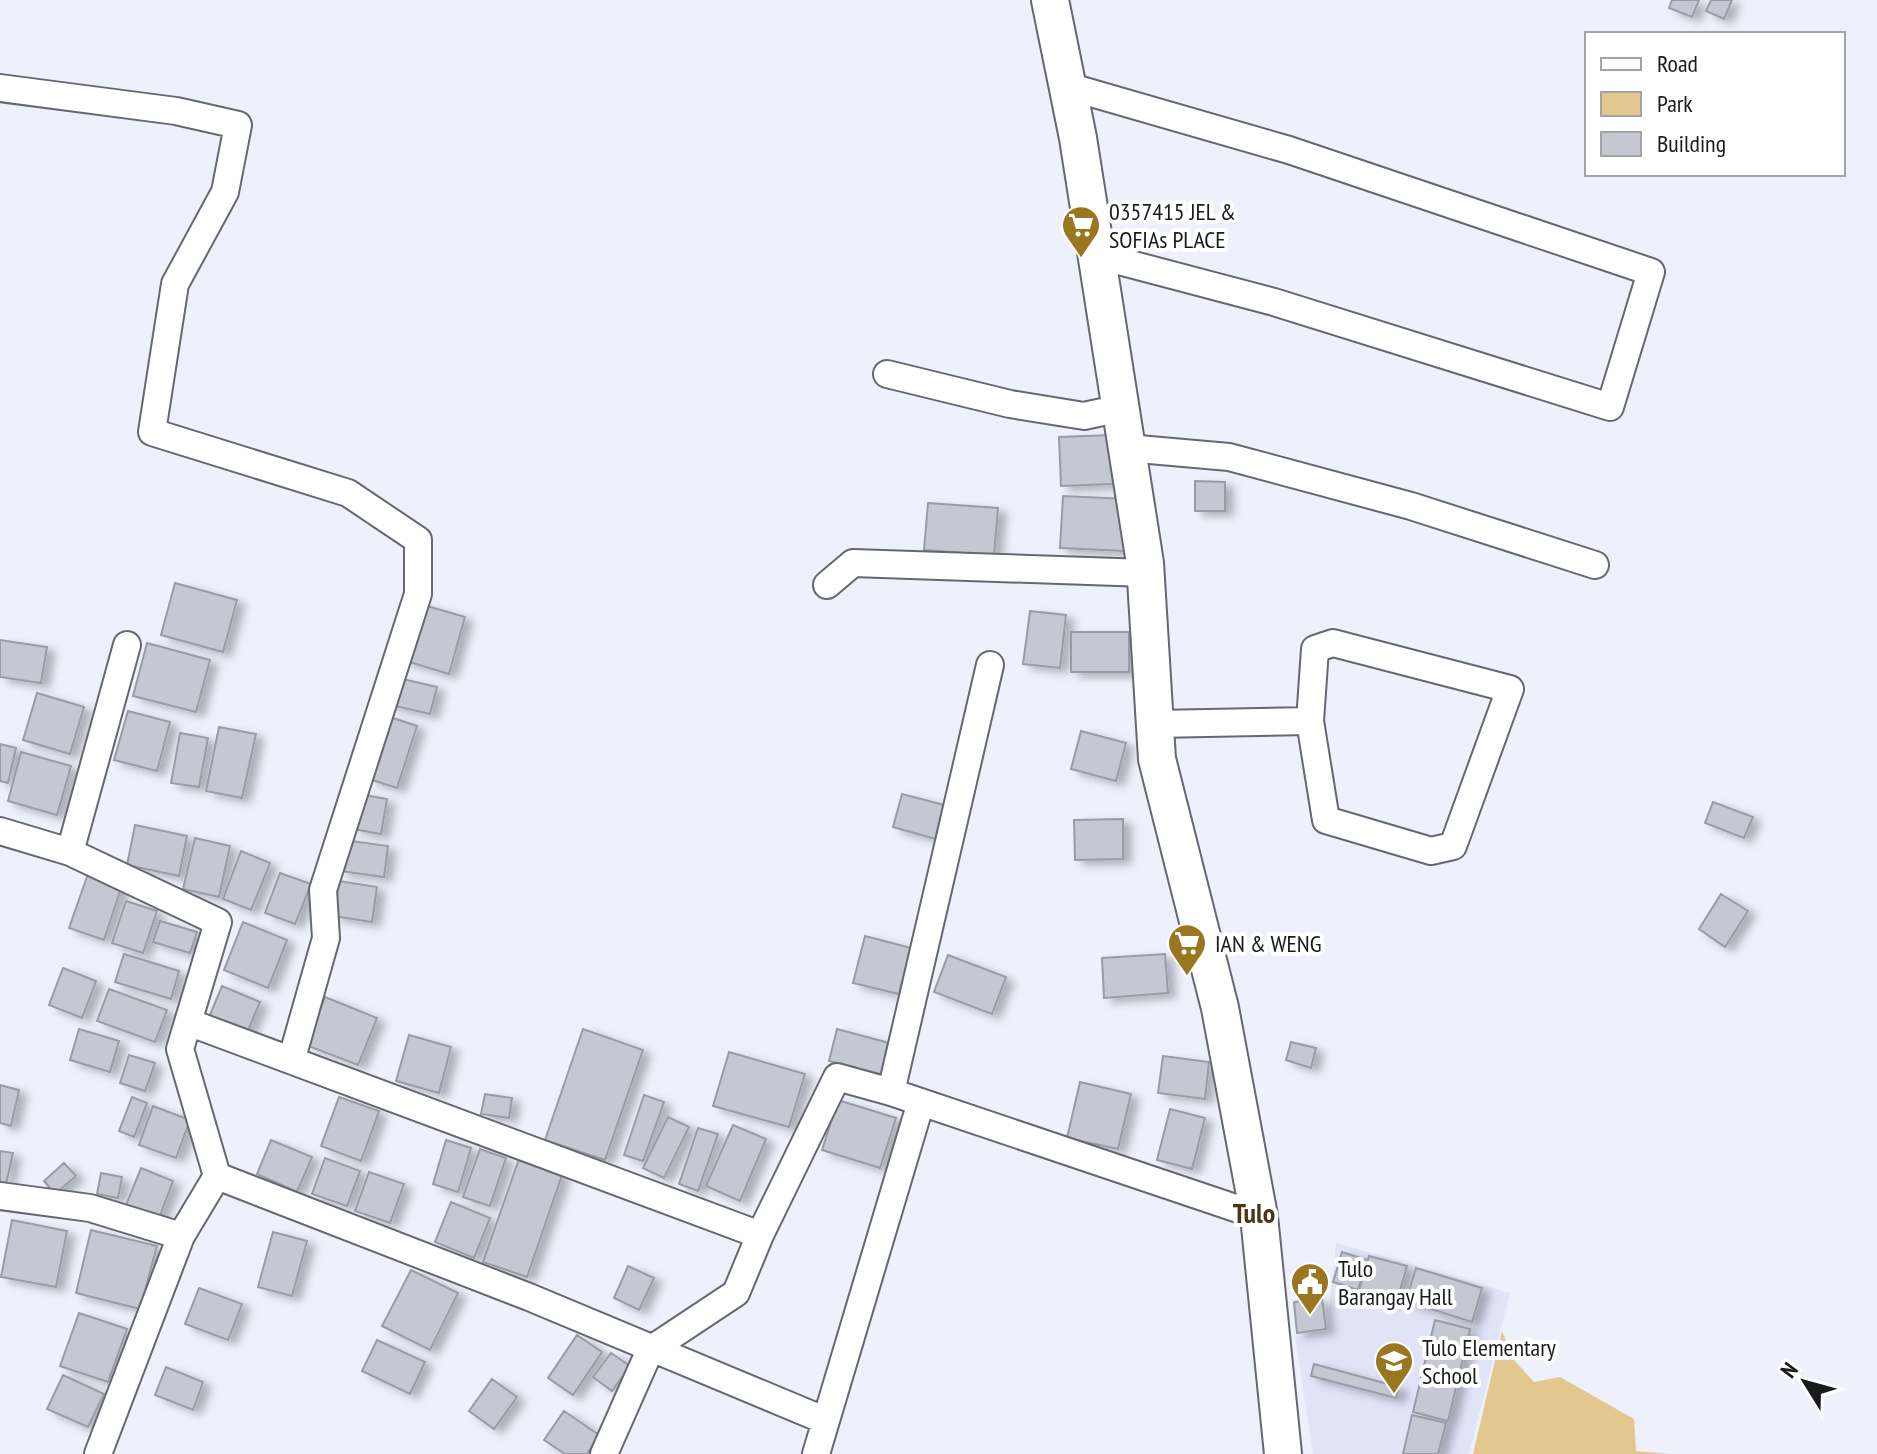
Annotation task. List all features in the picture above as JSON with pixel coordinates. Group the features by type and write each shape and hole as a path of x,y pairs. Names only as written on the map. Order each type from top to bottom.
{"street":[{"path":"1050,0 1096,255 1146,573 1157,759 1220,1008 1259,1216 1283,1454"},
{"path":"1067,86 1289,150 1651,272 1610,407 1274,302 1096,255"},
{"path":"0,88 176,111 238,125 225,192 175,284 152,432 348,493 418,540 418,594 323,890 326,938 292,1058"},
{"path":"887,374 1010,404 1084,416 1121,408"},
{"path":"1127,448 1229,457 1411,506 1595,565"},
{"path":"827,585 853,563 1146,573"},
{"path":"1333,643 1510,689 1453,846 1431,851 1326,820 1310,721 1315,649 1333,643"},
{"path":"70,852 127,645"},
{"path":"891,1092 990,665"},
{"path":"1155,724 1310,721"},
{"path":"0,831 70,852 218,922 180,1049 217,1176 181,1236 98,1454"},
{"path":"188,1022 292,1058 760,1235"},
{"path":"604,1454 650,1350 736,1293 760,1235 837,1077 891,1092 1259,1216"},
{"path":"816,1454 921,1102"},
{"path":"217,1176 529,1297 824,1420"},
{"path":"0,1196 90,1208 181,1236"}],"shaded area":[{"name":"Tulo Elementary School","path":"1336,1243 1510,1293 1469,1454 1313,1454 1295,1336 1327,1330"}],"green space":[{"path":"1502,1331 1514,1360 1534,1382 1560,1377 1634,1419 1636,1451 1670,1454 1473,1454"}],"building":[{"path":"1672,0 1699,0 1692,17 1669,8"},
{"path":"1711,0 1732,0 1724,19 1706,11"},
{"path":"1112,435 1113,484 1061,486 1059,437"},
{"path":"1195,481 1225,482 1225,511 1195,511"},
{"path":"1063,496 1127,499 1125,551 1060,548"},
{"path":"928,503 998,508 994,555 924,550"},
{"path":"175,583 237,600 223,652 161,635"},
{"path":"420,604 465,617 449,674 403,660"},
{"path":"1030,611 1066,615 1060,668 1023,664"},
{"path":"1071,632 1129,632 1129,672 1071,672"},
{"path":"0,640 47,647 41,683 0,677"},
{"path":"147,643 210,660 196,712 133,696"},
{"path":"394,677 437,687 430,714 387,704"},
{"path":"37,693 84,707 70,754 23,740"},
{"path":"128,711 170,722 157,771 114,760"},
{"path":"390,717 417,726 397,788 369,779"},
{"path":"219,727 256,734 242,798 206,791"},
{"path":"1081,731 1126,743 1116,781 1071,769"},
{"path":"180,733 208,738 199,787 171,783"},
{"path":"0,744 16,748 8,783 0,781"},
{"path":"21,752 71,766 57,815 8,801"},
{"path":"359,794 387,799 381,834 353,829"},
{"path":"902,794 948,806 939,840 893,827"},
{"path":"1713,802 1753,817 1744,838 1705,823"},
{"path":"1123,819 1123,859 1075,860 1074,820"},
{"path":"135,825 187,836 179,876 127,865"},
{"path":"195,838 230,846 219,897 183,889"},
{"path":"344,840 388,846 384,877 340,871"},
{"path":"241,851 270,863 251,910 223,899"},
{"path":"280,873 311,884 295,924 265,913"},
{"path":"88,874 122,885 104,940 69,928"},
{"path":"339,881 377,887 372,922 333,916"},
{"path":"1721,894 1748,911 1725,947 1699,929"},
{"path":"126,901 157,911 143,953 112,943"},
{"path":"160,921 197,932 190,953 153,942"},
{"path":"243,922 287,940 268,988 224,970"},
{"path":"865,936 911,948 899,994 853,983"},
{"path":"124,954 179,971 171,999 115,982"},
{"path":"1165,954 1168,993 1104,998 1102,958"},
{"path":"948,955 1006,977 992,1014 934,992"},
{"path":"63,968 96,981 82,1018 49,1005"},
{"path":"222,986 260,1002 247,1033 209,1017"},
{"path":"109,989 167,1010 155,1042 97,1021"},
{"path":"325,997 377,1018 358,1065 306,1045"},
{"path":"79,1029 119,1041 110,1072 70,1060"},
{"path":"583,1029 643,1050 605,1160 545,1140"},
{"path":"837,1029 893,1044 884,1075 829,1061"},
{"path":"409,1035 451,1047 439,1093 396,1081"},
{"path":"1291,1042 1316,1048 1311,1068 1286,1060"},
{"path":"729,1052 805,1074 789,1127 713,1106"},
{"path":"129,1055 155,1063 145,1091 120,1083"},
{"path":"1163,1056 1209,1062 1205,1099 1158,1093"},
{"path":"1080,1082 1131,1094 1118,1149 1067,1138"},
{"path":"0,1085 19,1090 11,1126 0,1123"},
{"path":"485,1094 512,1098 509,1118 481,1114"},
{"path":"644,1095 664,1102 643,1161 624,1155"},
{"path":"132,1097 147,1103 134,1137 119,1131"},
{"path":"339,1097 379,1111 361,1161 321,1146"},
{"path":"838,1100 896,1118 880,1168 822,1150"},
{"path":"153,1106 190,1120 176,1158 139,1145"},
{"path":"1170,1109 1205,1118 1192,1169 1157,1160"},
{"path":"668,1117 689,1127 664,1178 643,1168"},
{"path":"733,1125 766,1139 740,1201 706,1186"},
{"path":"698,1128 718,1134 698,1191 679,1184"},
{"path":"271,1140 312,1157 297,1192 257,1174"},
{"path":"446,1140 471,1148 458,1192 433,1184"},
{"path":"480,1149 506,1158 490,1206 463,1197"},
{"path":"0,1151 13,1153 6,1184 0,1183"},
{"path":"325,1158 360,1171 347,1206 312,1194"},
{"path":"519,1159 562,1175 527,1277 483,1262"},
{"path":"64,1163 76,1176 55,1194 44,1181"},
{"path":"141,1168 173,1181 159,1218 126,1205"},
{"path":"369,1172 404,1184 390,1223 355,1211"},
{"path":"101,1173 122,1177 118,1198 97,1194"},
{"path":"451,1202 490,1218 474,1258 435,1242"},
{"path":"12,1220 67,1231 56,1287 1,1277"},
{"path":"91,1230 157,1246 140,1309 76,1293"},
{"path":"273,1232 307,1241 292,1296 258,1287"},
{"path":"1342,1252 1367,1260 1358,1290 1333,1282"},
{"path":"1369,1256 1407,1266 1397,1301 1359,1291"},
{"path":"628,1266 654,1278 639,1310 614,1298"},
{"path":"1416,1268 1482,1288 1472,1322 1406,1301"},
{"path":"411,1270 458,1293 430,1350 382,1326"},
{"path":"199,1288 242,1304 228,1340 185,1324"},
{"name":"Tulo Barangay Hall","path":"1322,1298 1326,1329 1297,1333 1294,1302"},
{"path":"79,1313 127,1329 108,1382 60,1366"},
{"path":"1435,1320 1470,1329 1448,1421 1413,1412"},
{"path":"577,1335 602,1352 573,1395 548,1378"},
{"path":"377,1340 425,1362 410,1394 362,1371"},
{"path":"611,1353 630,1366 612,1391 593,1377"},
{"path":"1314,1364 1399,1387 1396,1398 1311,1376"},
{"path":"166,1367 203,1382 193,1410 155,1395"},
{"path":"63,1375 104,1394 88,1427 47,1409"},
{"path":"492,1379 517,1397 494,1429 469,1411"},
{"path":"564,1411 599,1435 587,1454 565,1454 544,1440"},
{"path":"1412,1415 1446,1423 1438,1454 1403,1454"}],"place":[{"name":"0357415 JEL & SOFIAs PLACE","path":"1081,259"},
{"name":"IAN & WENG","path":"1187,977"},
{"name":"Tulo Barangay Hall","path":"1310,1316"},
{"name":"Tulo Elementary School","path":"1394,1395"}],"district":[{"name":"Tulo","path":"1254,1212"}]}
